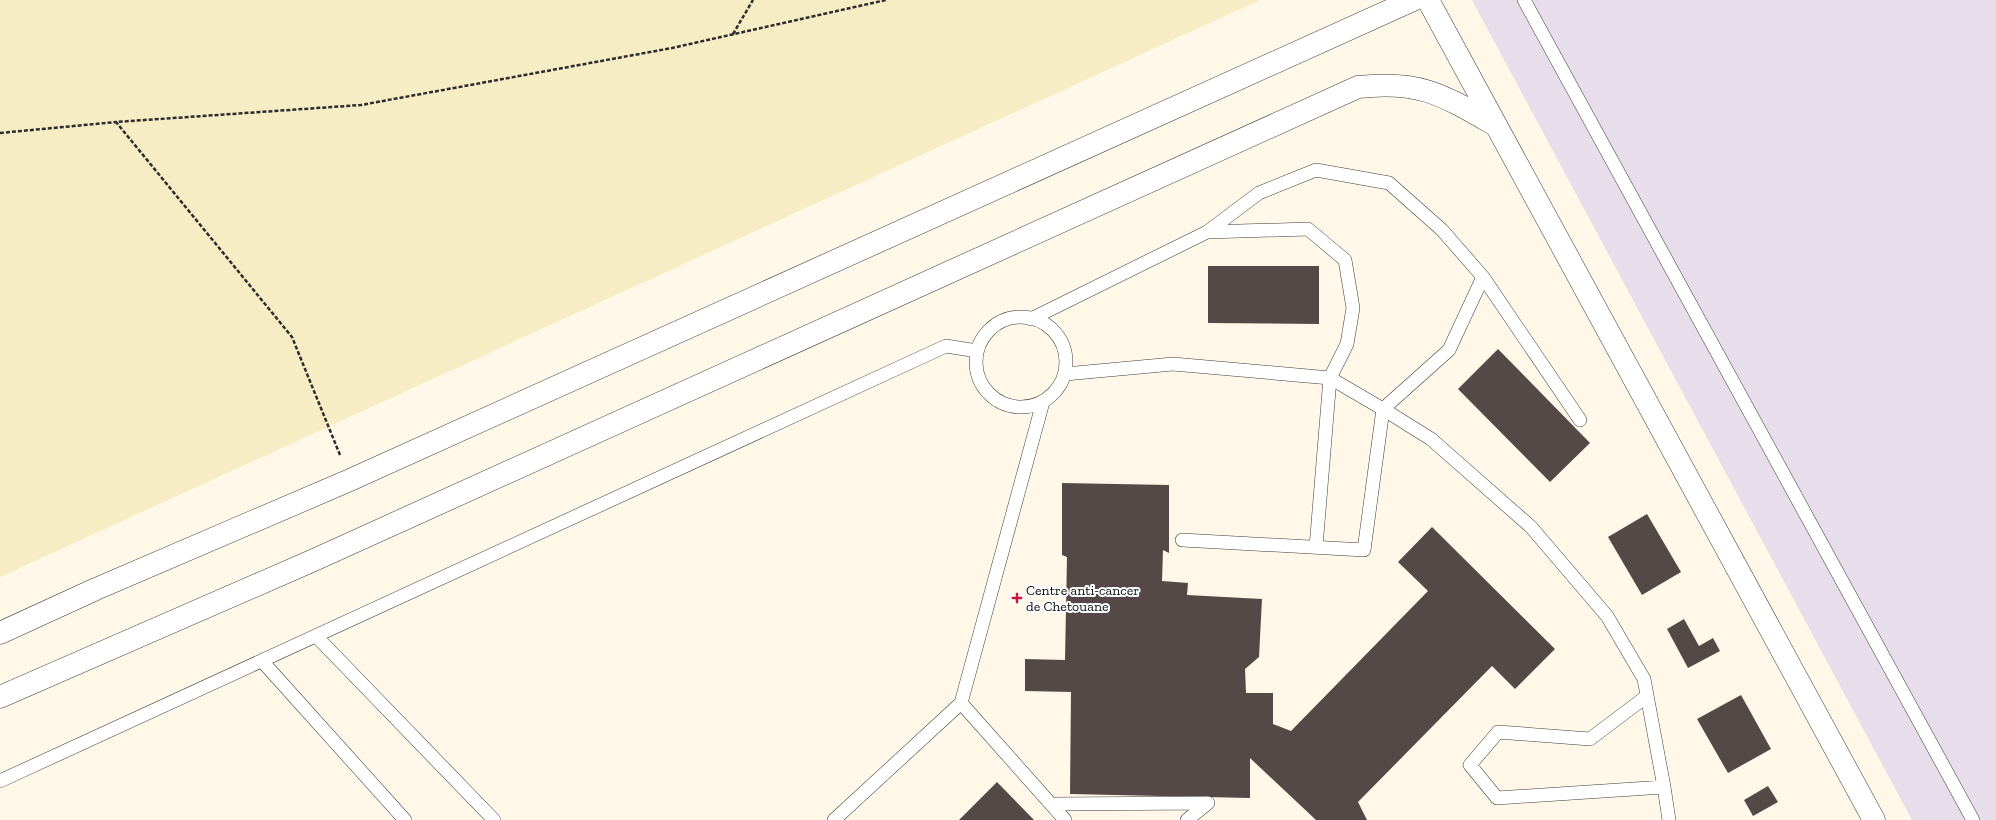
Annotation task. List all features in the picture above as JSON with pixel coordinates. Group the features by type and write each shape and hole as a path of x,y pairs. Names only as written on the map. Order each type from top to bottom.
{"street":[{"path":"0,633 96,589 350,480 1413,0"},
{"path":"1428,0 1874,820"},
{"path":"0,697 314,560 1358,87 1383,84 1407,86 1432,91 1454,101 1495,125"}],"lane":[{"path":"1524,0 1973,820"},
{"path":"1032,319 1207,232 1259,193 1316,170 1388,182 1442,230 1483,277 1580,420"},
{"path":"1207,232 1308,229 1345,260 1353,308 1347,344 1330,378 1316,547"},
{"path":"1182,540 1364,550 1383,408 1449,350 1483,277"},
{"path":"1018,317 1032,319 1045,324 1056,334 1063,346 1066,360 1065,374 1060,385 1043,402 1029,407 1013,407 999,401 987,392 980,380 976,365 977,351 983,338 992,328 1004,320 1018,317"},
{"path":"0,781 946,346 977,351"},
{"path":"1065,374 1173,364 1330,378 1383,408 1431,439 1530,527 1607,616 1644,679 1669,820"},
{"path":"834,820 962,703 1043,402"},
{"path":"316,636 494,820"},
{"path":"262,661 405,820"},
{"path":"1647,696 1590,739 1498,732 1470,765 1497,798 1664,788"},
{"path":"962,703 1065,820"},
{"path":"1052,804 1208,803 1188,820"}],"path":[{"path":"732,34 753,0"},
{"path":"0,133 116,122 361,105 672,48 886,0"},
{"path":"116,122 292,337 350,480"}],"shaded area":[{"path":"0,0 1260,0 0,577"},
{"path":"1472,0 1996,0 1996,820 1912,820"}],"building":[{"path":"1208,266 1319,266 1319,324 1208,323"},
{"path":"1498,349 1590,443 1550,482 1458,389"},
{"path":"1062,483 1169,485 1169,553 1163,550 1162,581 1188,583 1187,595 1262,599 1259,657 1245,669 1246,693 1273,693 1273,724 1291,731 1428,591 1398,562 1432,527 1555,649 1515,689 1492,666 1358,802 1367,820 1316,820 1250,758 1250,798 1070,794 1071,692 1025,691 1025,659 1065,660 1067,557 1062,555"},
{"path":"1647,514 1681,572 1642,595 1608,537"},
{"path":"1684,619 1699,646 1713,638 1720,651 1688,668 1667,629"},
{"path":"1741,695 1771,749 1728,773 1697,719"},
{"path":"997,782 1034,820 959,820"},
{"path":"1768,786 1778,802 1753,816 1744,800"}],"place":[{"name":"Centre anti-cancer de Chetouane","path":"1017,598"}]}
